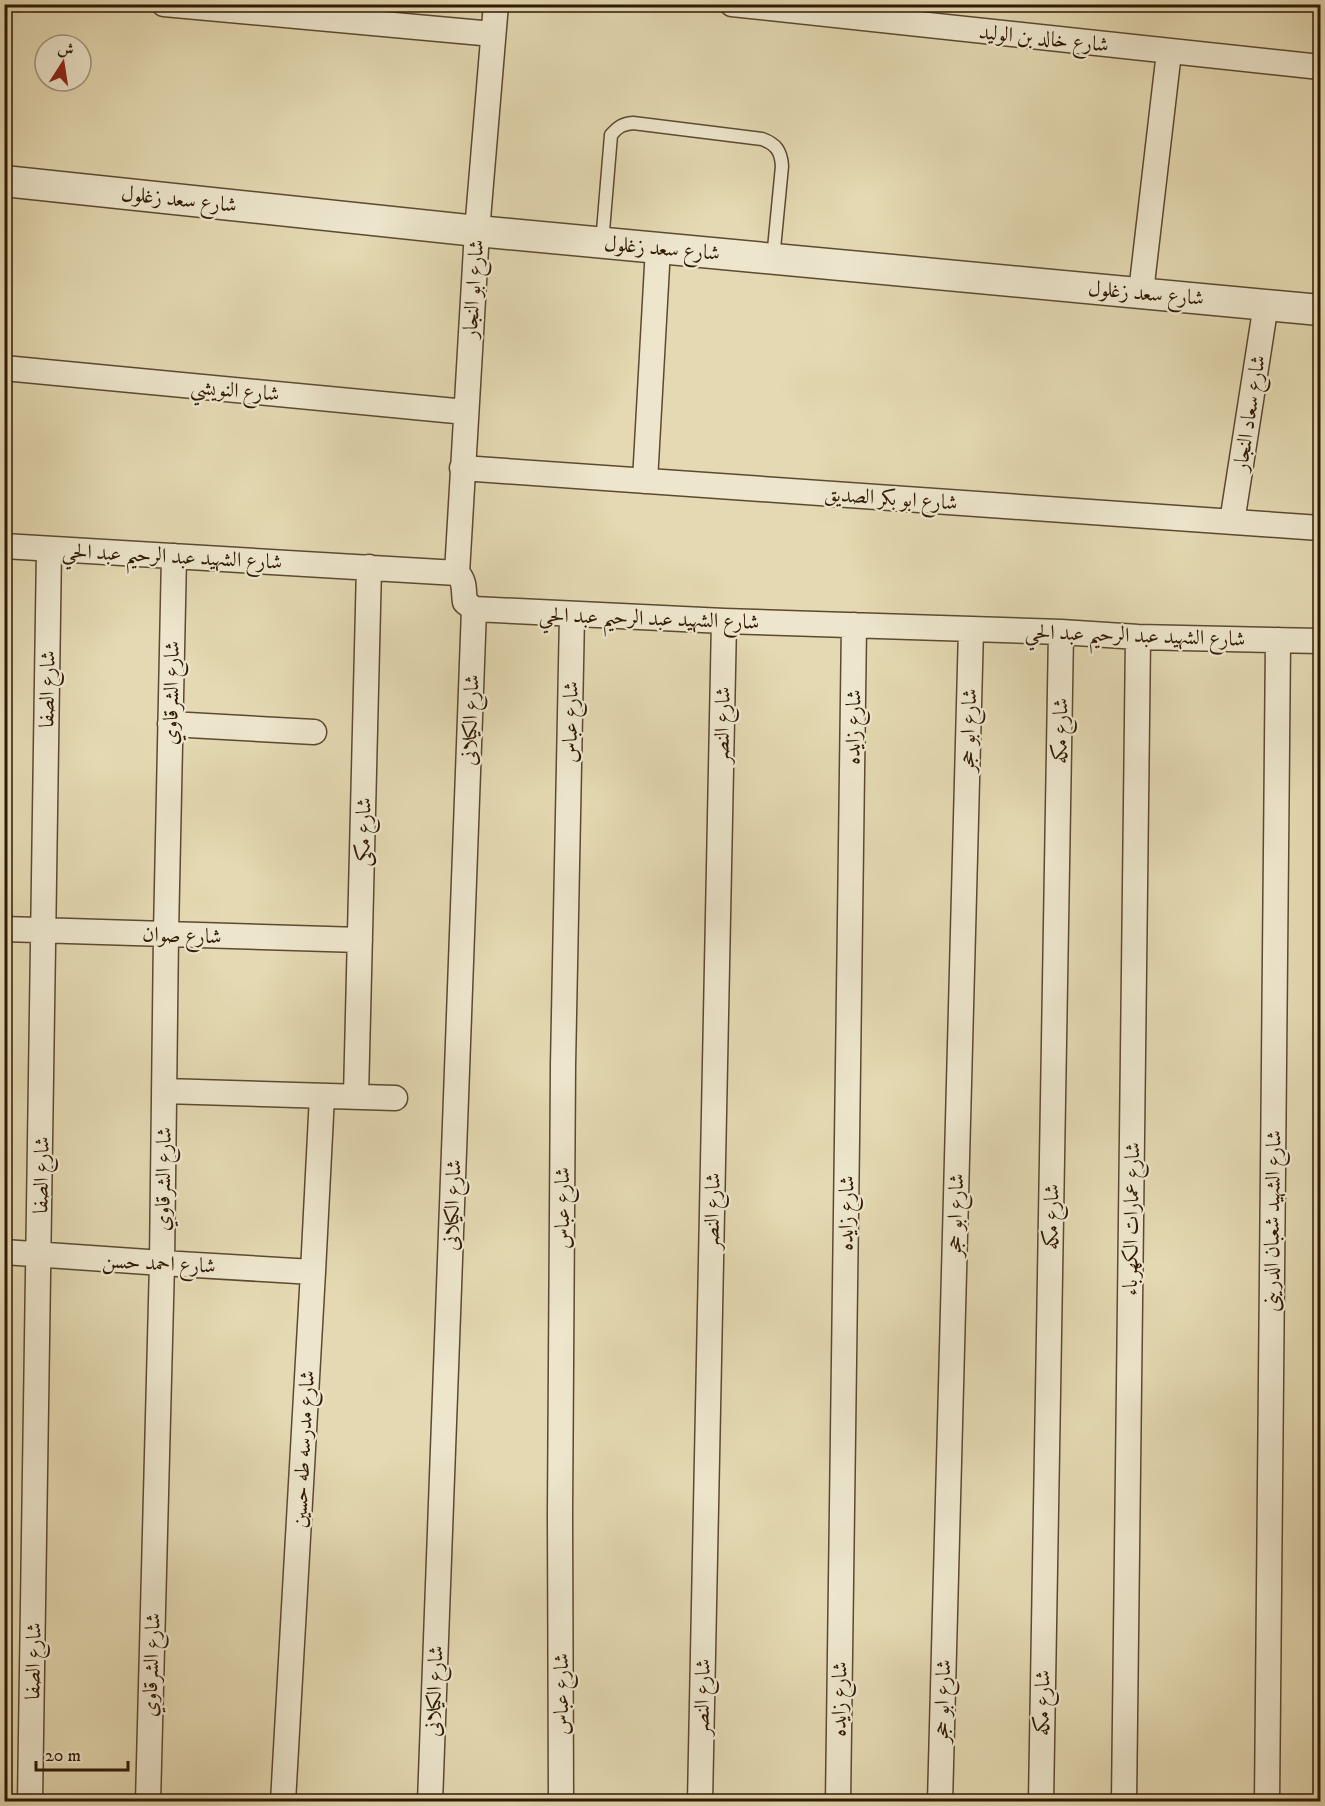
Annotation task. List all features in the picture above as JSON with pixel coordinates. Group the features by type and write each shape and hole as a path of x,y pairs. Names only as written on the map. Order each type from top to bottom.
{"street":[{"path":"164,4 493,34"},
{"name":"شارع ابو النجار","path":"458,573 462,468 477,231 496,4"},
{"name":"شارع خالد بن الوليد","path":"732,4 1320,67"},
{"path":"1141,292 1169,51"},
{"name":"شارع سعد زغلول","path":"4,181 477,231 1320,309"},
{"path":"645,481 658,248"},
{"name":"شارع سعاد النجار","path":"1232,522 1266,304"},
{"name":"شارع النويشي","path":"4,368 466,412"},
{"name":"شارع ابو بكر الصديق","path":"462,468 1320,528"},
{"name":"شارع الشهيد عبد الرحيم عبد الحي","path":"4,546 458,573"},
{"name":"شارع الصفا","path":"30,1802 49,549"},
{"name":"شارع الشرقاوي","path":"147,1802 162,1263 174,556"},
{"name":"شارع مكى","path":"356,1096 369,567"},
{"path":"458,573 464,585 465,602 474,609"},
{"name":"شارع الشهيد عبد الرحيم عبد الحي","path":"474,609 572,615 1061,632 1138,637 1320,641"},
{"name":"شارع الكيلانى","path":"430,1802 474,609"},
{"name":"شارع عباس","path":"561,1802 560,1502 563,1065 572,615"},
{"name":"شارع النصر","path":"700,1802 724,621"},
{"name":"شارع زايده","path":"838,1802 854,624"},
{"name":"شارع ابو حجر","path":"939,1802 971,629"},
{"name":"شارع مكه","path":"1041,1802 1061,632"},
{"name":"شارع عمارات الكهرباء","path":"1124,1802 1138,637"},
{"name":"شارع الشهيد شعبان الدرينى","path":"1267,1802 1278,640"},
{"path":"170,724 314,732"},
{"name":"شارع صوان","path":"4,929 360,940"},
{"path":"164,1091 395,1098"},
{"name":"شارع مدرسه طه حسين","path":"283,1802 322,1096"},
{"name":"شارع احمد حسن","path":"4,1252 314,1272"}],"lane":[{"path":"602,243 611,135 624,124 633,123 762,139 778,148 782,166 773,258"}]}
